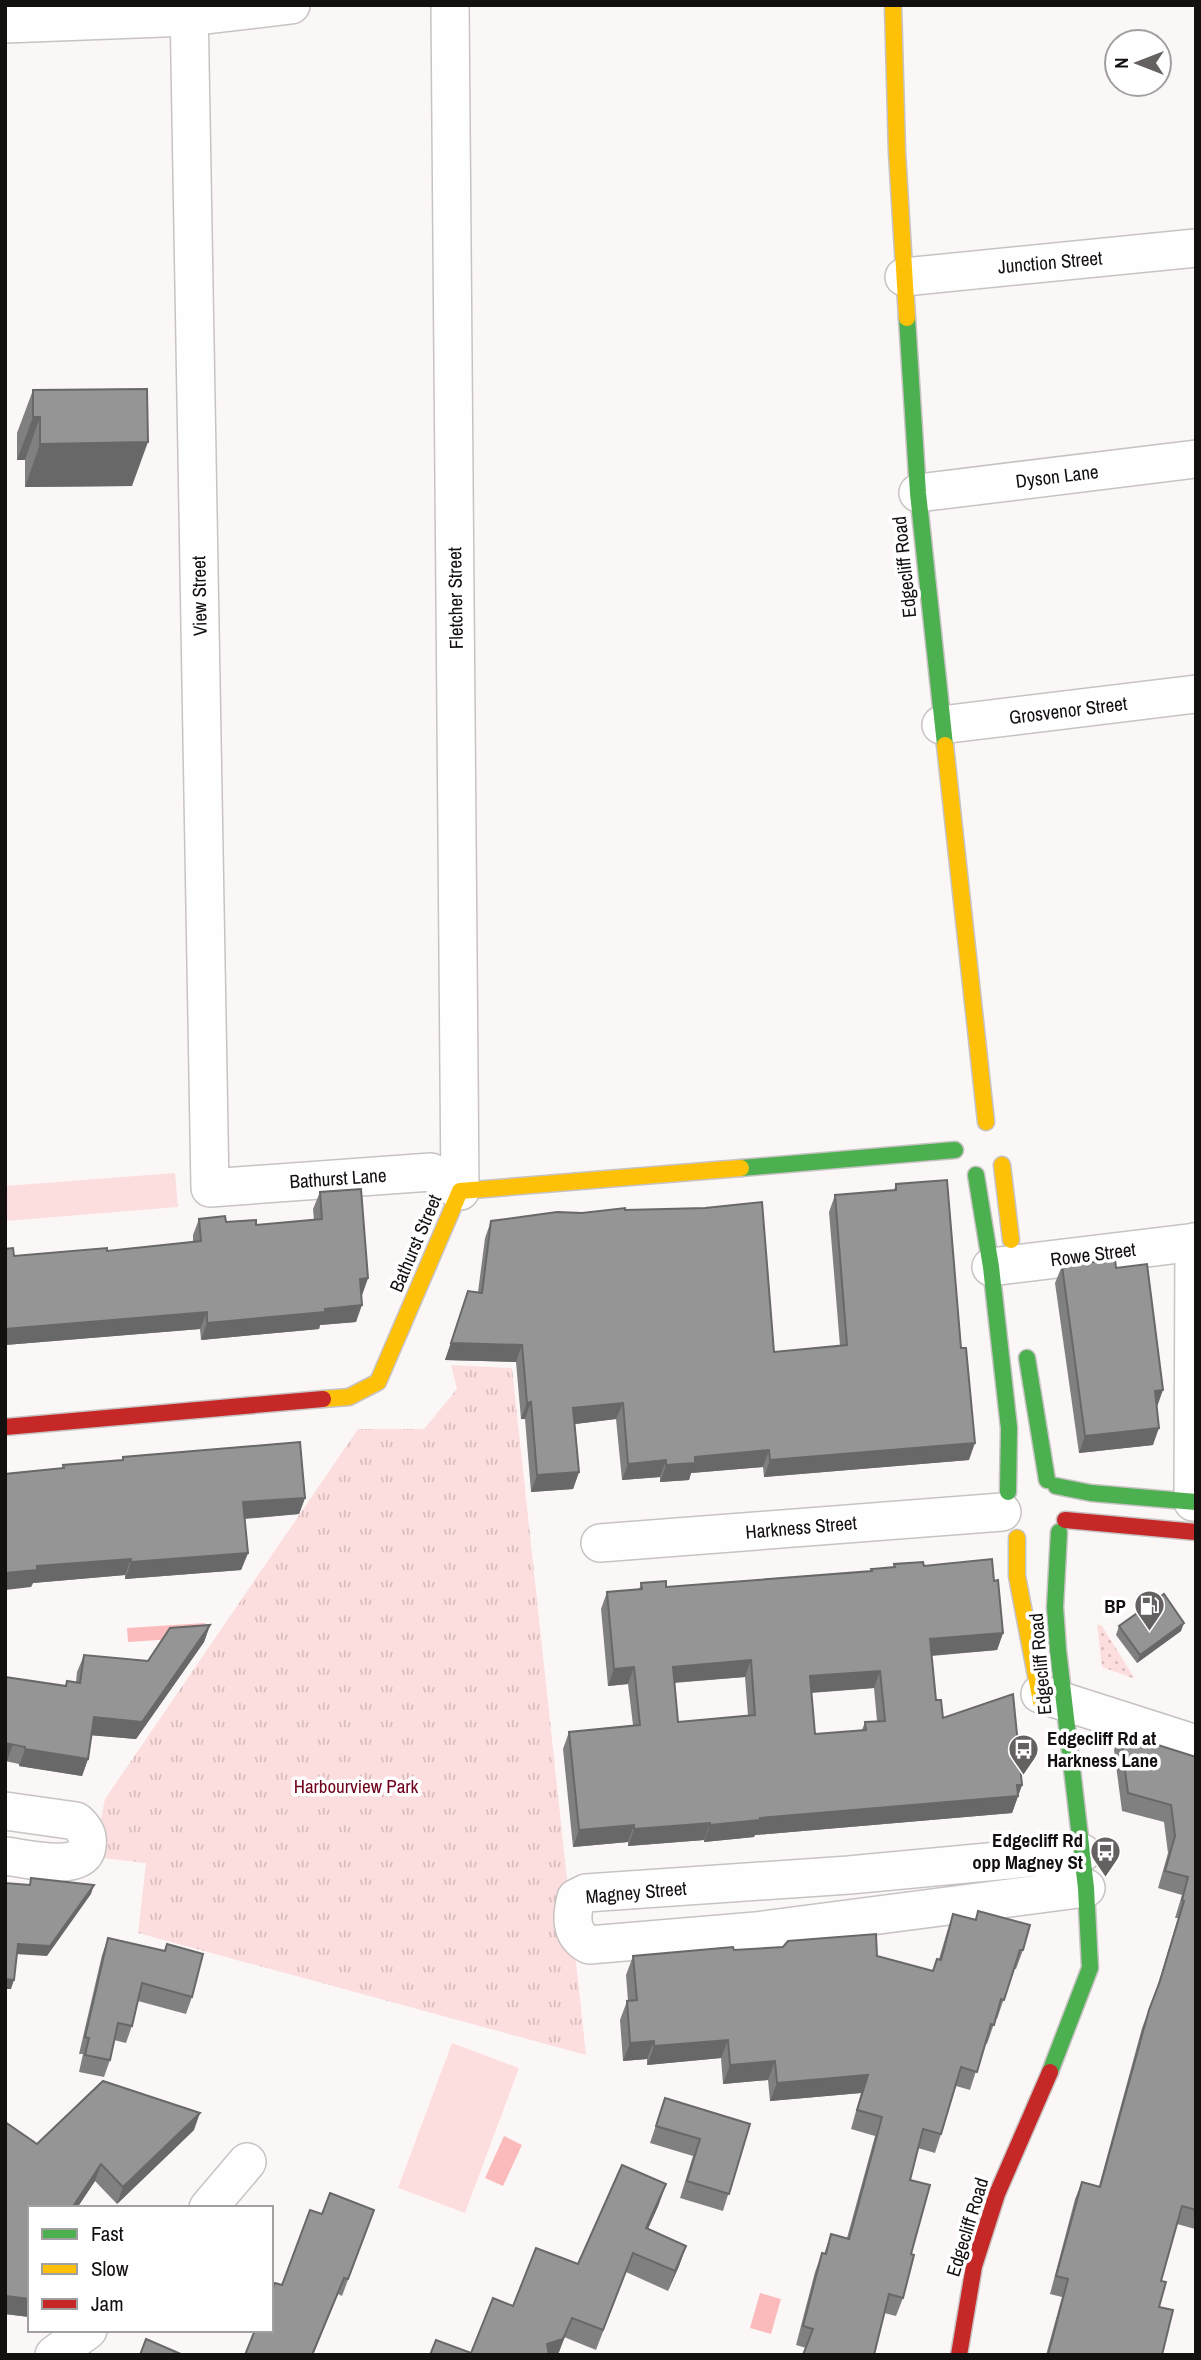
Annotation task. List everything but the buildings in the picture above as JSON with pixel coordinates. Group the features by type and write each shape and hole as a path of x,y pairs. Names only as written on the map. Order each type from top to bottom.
{"street":[{"path":"5,24 291,5"},
{"name":"Fletcher Street","path":"450,5 460,1191"},
{"name":"Edgecliff Road","path":"893,5 904,277 918,493 941,725 993,1125"},
{"name":"View Street","path":"189,11 210,1188"},
{"name":"Junction Street","path":"904,277 1196,248"},
{"name":"Dyson Lane","path":"918,493 1196,459"},
{"name":"Grosvenor Street","path":"941,725 1196,694"},
{"name":"Bathurst Street","path":"5,1427 349,1397 378,1382 460,1191 960,1137 993,1125"},
{"path":"960,1137 957,1161 962,1168 976,1175"},
{"name":"Edgecliff Road","path":"958,2355 974,2266 993,2206 1090,1968 1068,1872 1049,1705 1017,1576 1009,1514 1009,1427 1007,1269 1005,1158 990,1174 976,1175 1007,1269"},
{"name":"Bathurst Lane","path":"210,1188 430,1172 460,1191"},
{"path":"1195,1242 1195,1512"},
{"name":"Rowe Street","path":"1007,1269 1195,1242"},
{"path":"1025,1344 1051,1483 1066,1502 1062,1526"},
{"path":"1025,1480 1195,1512 1062,1526 1039,1543 1009,1514 1025,1480"},
{"name":"Harkness Street","path":"600,1543 1009,1514"},
{"name":"Edgecliff Road","path":"1049,1705 1062,1526"},
{"path":"1049,1705 1196,1744"},
{"path":"5,1811 76,1821 83,1828 88,1847 84,1856 73,1862 58,1863 5,1856"},
{"name":"Magney Street","path":"1068,1872 756,1931 589,1945 580,1940 571,1918 576,1898 586,1893 849,1875 1068,1872"},
{"path":"1072,1961 1078,1999"},
{"path":"210,2206 247,2162"},
{"path":"54,2355 85,2332"}],"green space":[{"path":"175,1173 178,1207 5,1221 5,1186"},
{"name":"Harbourview Park","path":"451,1365 512,1368 586,2055 138,1933 146,1863 93,1857 105,1799 358,1429 424,1429 457,1389"},
{"path":"1097,1624 1102,1626 1135,1679 1102,1667"},
{"path":"452,2043 519,2068 465,2213 398,2188"}],"shaded area":[{"path":"205,1623 205,1637 128,1642 127,1628"},
{"path":"504,2136 522,2145 503,2186 485,2178"},
{"path":"760,2293 781,2299 771,2334 750,2328"}],"traffic: fast":[{"path":"907,318 918,493 945,745"},
{"path":"741,1168 955,1150"},
{"path":"976,1175 991,1267 1009,1428 1008,1492"},
{"path":"1027,1358 1047,1480"},
{"path":"1056,1486 1091,1493 1196,1502"},
{"path":"1050,2072 1090,1968 1086,1888 1058,1650 1055,1607 1059,1532"}],"traffic: slow":[{"path":"893,5 897,152 907,318"},
{"path":"945,745 986,1122"},
{"path":"1002,1165 1011,1240"},
{"path":"323,1399 349,1397 378,1382 460,1191 741,1168"},
{"path":"1017,1538 1017,1576 1041,1702"}],"traffic: jam":[{"path":"5,1427 323,1399"},
{"path":"1065,1520 1196,1532"},
{"path":"959,2355 974,2266 997,2194 1050,2072"}],"place":[{"name":"BP","path":"1149,1633"},
{"name":"Edgecliff Rd at Harkness Lane","path":"1024,1776"},
{"name":"Edgecliff Rd opp Magney St","path":"1106,1878"}]}
